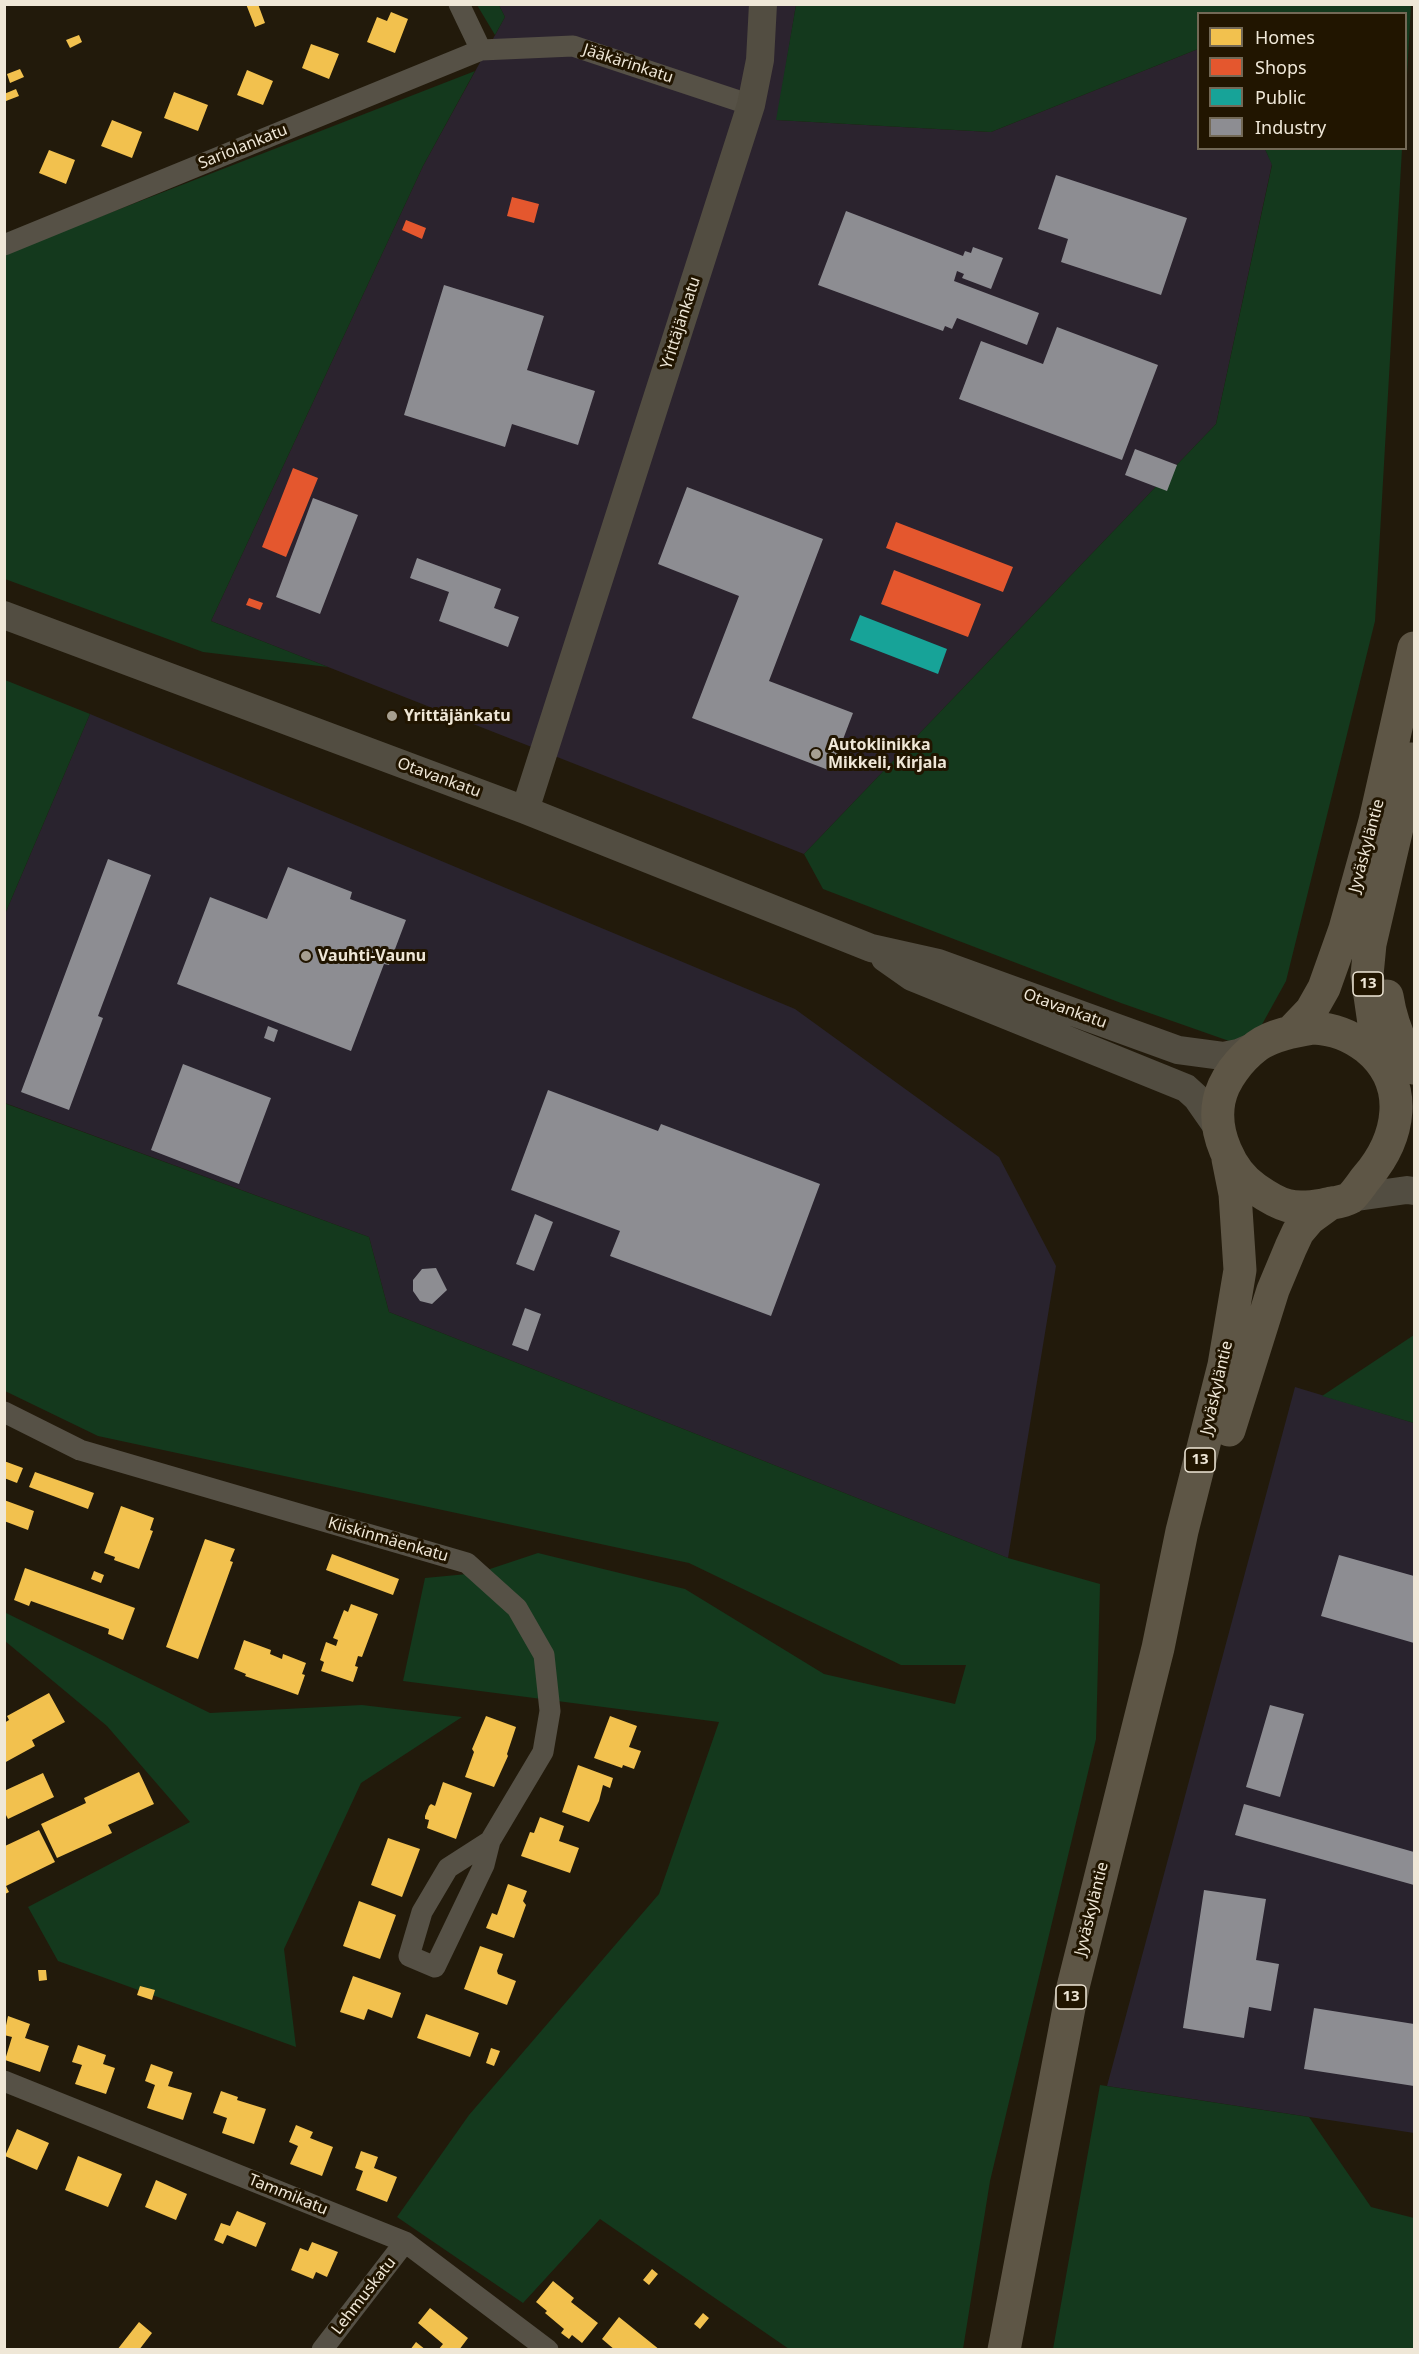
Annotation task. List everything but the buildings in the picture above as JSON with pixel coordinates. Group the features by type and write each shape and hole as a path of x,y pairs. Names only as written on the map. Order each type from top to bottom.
{"highway":[{"name":"Jyväskyläntie","path":"1291,1032 1311,1011 1324,988 1345,929 1375,821 1414,648"},
{"name":"Jyväskyläntie","path":"1379,1058 1367,975 1370,944 1410,772 1414,718"},
{"path":"1379,911 1384,940 1384,979 1390,1016 1403,1050 1414,1068"},
{"name":"13","path":"1224,1145 1219,1102 1226,1082 1237,1065 1259,1044 1291,1032 1313,1028 1337,1030 1360,1042 1379,1058 1406,1111 1381,1161 1340,1201"},
{"name":"Jyväskyläntie","path":"1004,2349 1073,1987 1158,1648 1182,1531 1224,1365 1240,1270 1235,1194 1224,1145"},
{"path":"1224,1145 1249,1185 1275,1202 1299,1209 1340,1201"},
{"name":"Jyväskyläntie","path":"1158,1648 1273,1290 1298,1232 1309,1219 1340,1201"}],"main road":[{"name":"Yrittäjänkatu","path":"525,810 751,105 760,60 763,4"},
{"name":"Otavankatu","path":"4,615 525,810 871,948 938,963 1178,1050 1223,1056 1238,1053 1259,1044"},
{"name":"Otavankatu","path":"871,948 912,977 1186,1089 1197,1098 1224,1145"},
{"path":"1340,1201 1407,1190 1414,1191"}],"street":[{"path":"459,4 481,50"},
{"name":"Jääkärinkatu","path":"481,50 573,46 751,105"},
{"name":"Sariolankatu","path":"4,245 481,50"},
{"name":"Kiiskinmäenkatu","path":"4,1412 80,1450 467,1563 517,1608 544,1655 550,1711 543,1752 490,1841 484,1865 435,1967 409,1956 422,1912 448,1868 490,1841"},
{"name":"Tammikatu","path":"4,2081 405,2242 548,2349"},
{"name":"Lehmuskatu","path":"322,2349 405,2242"}],"shaded area":[{"path":"499,5 796,5 777,120 991,132 1197,49 1197,150 1265,150 1272,164 1216,424 804,854 211,621 423,166 505,17"},
{"path":"90,714 795,1009 999,1157 1056,1266 1008,1558 389,1312 369,1237 5,1103 5,914"},
{"path":"1295,1387 1414,1423 1414,2133 1107,2086"}],"green space":[{"path":"477,5 499,5 505,17 495,35"},
{"path":"796,5 1411,5 1407,75 1407,12 1197,12 1197,49 991,132 776,120"},
{"path":"475,71 423,166 211,621 328,667 203,652 5,579 4,254"},
{"path":"1265,150 1402,150 1375,621 1286,981 1249,1048 1121,1003 823,889 804,854 1216,424 1272,165"},
{"path":"5,680 90,714 5,914"},
{"path":"4,1103 369,1237 389,1312 1008,1558 1100,1584 1096,1739 990,2181 963,2349 789,2349 600,2219 523,2303 397,2217 469,2115 659,1894 719,1722 403,1681 425,1578 478,1573 538,1553 685,1589 824,1674 955,1704 966,1665 901,1665 689,1563 98,1436 5,1391"},
{"path":"1414,1335 1414,1423 1322,1396"},
{"path":"4,1612 210,1713 362,1705 462,1717 361,1783 284,1949 296,2047 58,1961 28,1907 190,1822 107,1726 5,1641"},
{"path":"1100,2085 1309,2117 1371,2207 1414,2218 1414,2349 1053,2349"}],"place":[{"name":"Yrittäjänkatu","path":"392,716"},
{"name":"Autoklinikka Mikkeli, Kirjala","path":"816,754"},
{"name":"Vauhti-Vaunu","path":"306,956"}]}
